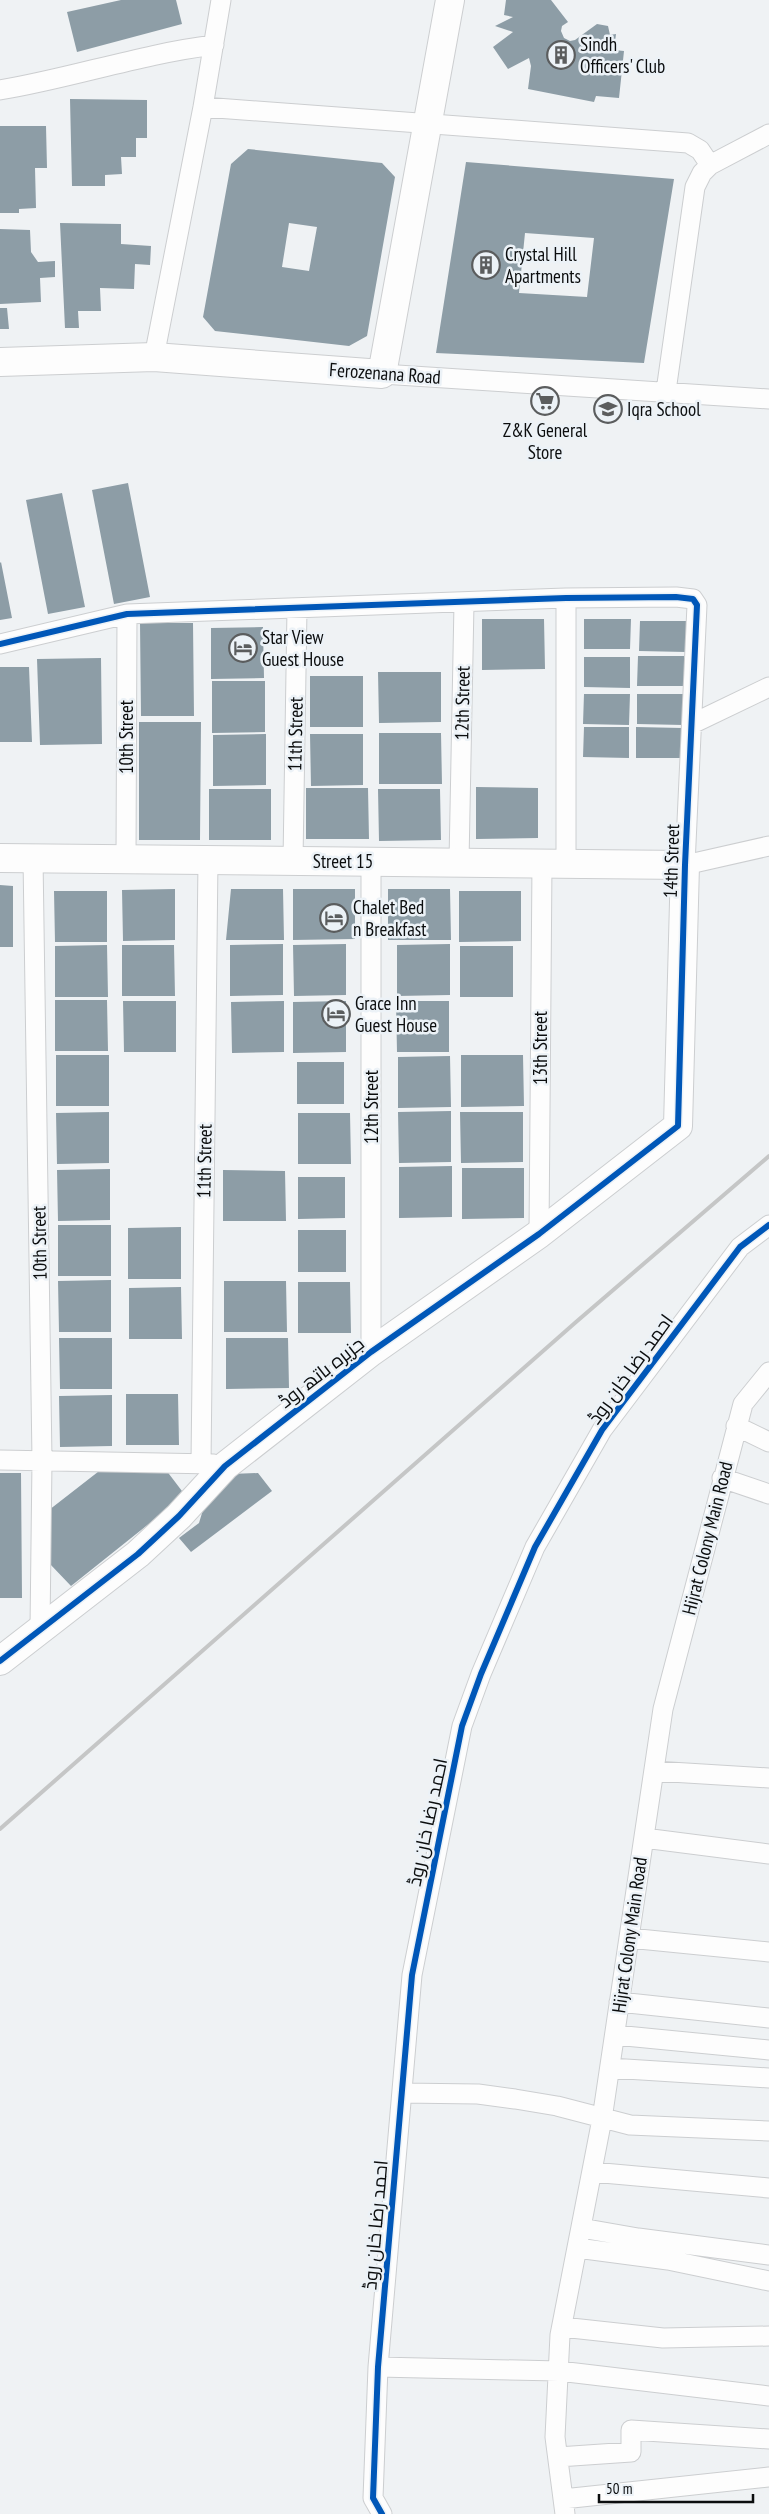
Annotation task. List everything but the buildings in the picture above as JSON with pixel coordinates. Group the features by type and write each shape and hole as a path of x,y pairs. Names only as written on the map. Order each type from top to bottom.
{"street":[{"path":"154,357 203,107 221,0"},
{"path":"382,374 450,0"},
{"path":"0,90 38,84 144,56 214,45"},
{"path":"203,107 688,142 700,150 710,165"},
{"path":"666,391 695,187 702,173 710,165 769,134"},
{"name":"Ferozenana Road","path":"0,362 154,357 769,399"},
{"name":"14th Street","path":"566,598 676,597 693,599 697,606 685,865 678,1126"},
{"path":"0,644 127,614 566,598"},
{"name":"13th Street","path":"539,1234 566,598"},
{"name":"12th Street","path":"459,862 464,603"},
{"name":"11th Street","path":"293,861 297,608"},
{"name":"10th Street","path":"126,859 127,614"},
{"path":"692,724 769,687"},
{"path":"685,865 769,846"},
{"name":"Street 15","path":"0,858 685,865"},
{"name":"10th Street","path":"33,858 42,1460 40,1628"},
{"name":"11th Street","path":"208,860 213,1464"},
{"name":"12th Street","path":"371,862 371,1352"},
{"name":"جزیرہ باتھ روڈ","path":"0,1661 40,1628 138,1554 179,1516 213,1464 539,1234 678,1126"},
{"name":"احمد رضا خان روڈ","path":"382,2514 373,2498 378,2367 416,1949 462,1726 485,1664 535,1547 602,1430 740,1247 769,1225"},
{"name":"Hijrat Colony Main Road","path":"564,2507 555,2437 562,2328 602,2119 663,1709 736,1426 743,1404 769,1372"},
{"path":"736,1426 769,1442"},
{"path":"0,1460 213,1464"},
{"path":"722,1478 769,1494"},
{"path":"654,1771 769,1778"},
{"path":"644,1838 769,1854"},
{"path":"629,1938 769,1952"},
{"path":"619,2002 769,2018"},
{"path":"615,2035 769,2050"},
{"path":"610,2068 769,2078"},
{"path":"402,2093 478,2094 557,2106 630,2125 670,2125 769,2131"},
{"path":"592,2172 769,2188"},
{"path":"581,2228 638,2238 769,2255"},
{"path":"577,2248 668,2260 769,2281"},
{"path":"562,2328 663,2338 769,2336"},
{"path":"378,2367 559,2371 769,2396"},
{"path":"558,2457 631,2452 631,2430 769,2439"},
{"path":"564,2507 769,2477"}],"railway":[{"path":"0,1829 576,1322 769,1156"}],"cycle path":[{"path":"0,644 127,614 566,598 676,597 693,599 697,605 685,865 678,1126 539,1234 371,1352 225,1466 179,1516 138,1554 0,1661"},
{"path":"382,2514 373,2498 378,2367 412,1975 462,1726 481,1674 535,1547 602,1430 740,1247 769,1225"}],"place":[{"name":"Sindh Officers' Club","path":"561,55"},
{"name":"Crystal Hill Apartments","path":"486,265"},
{"name":"Z&K General Store","path":"545,401"},
{"name":"Iqra School","path":"608,409"},
{"name":"Star View Guest House","path":"243,648"},
{"name":"Chalet Bed n Breakfast","path":"334,918"},
{"name":"Grace Inn Guest House","path":"336,1014"}]}
